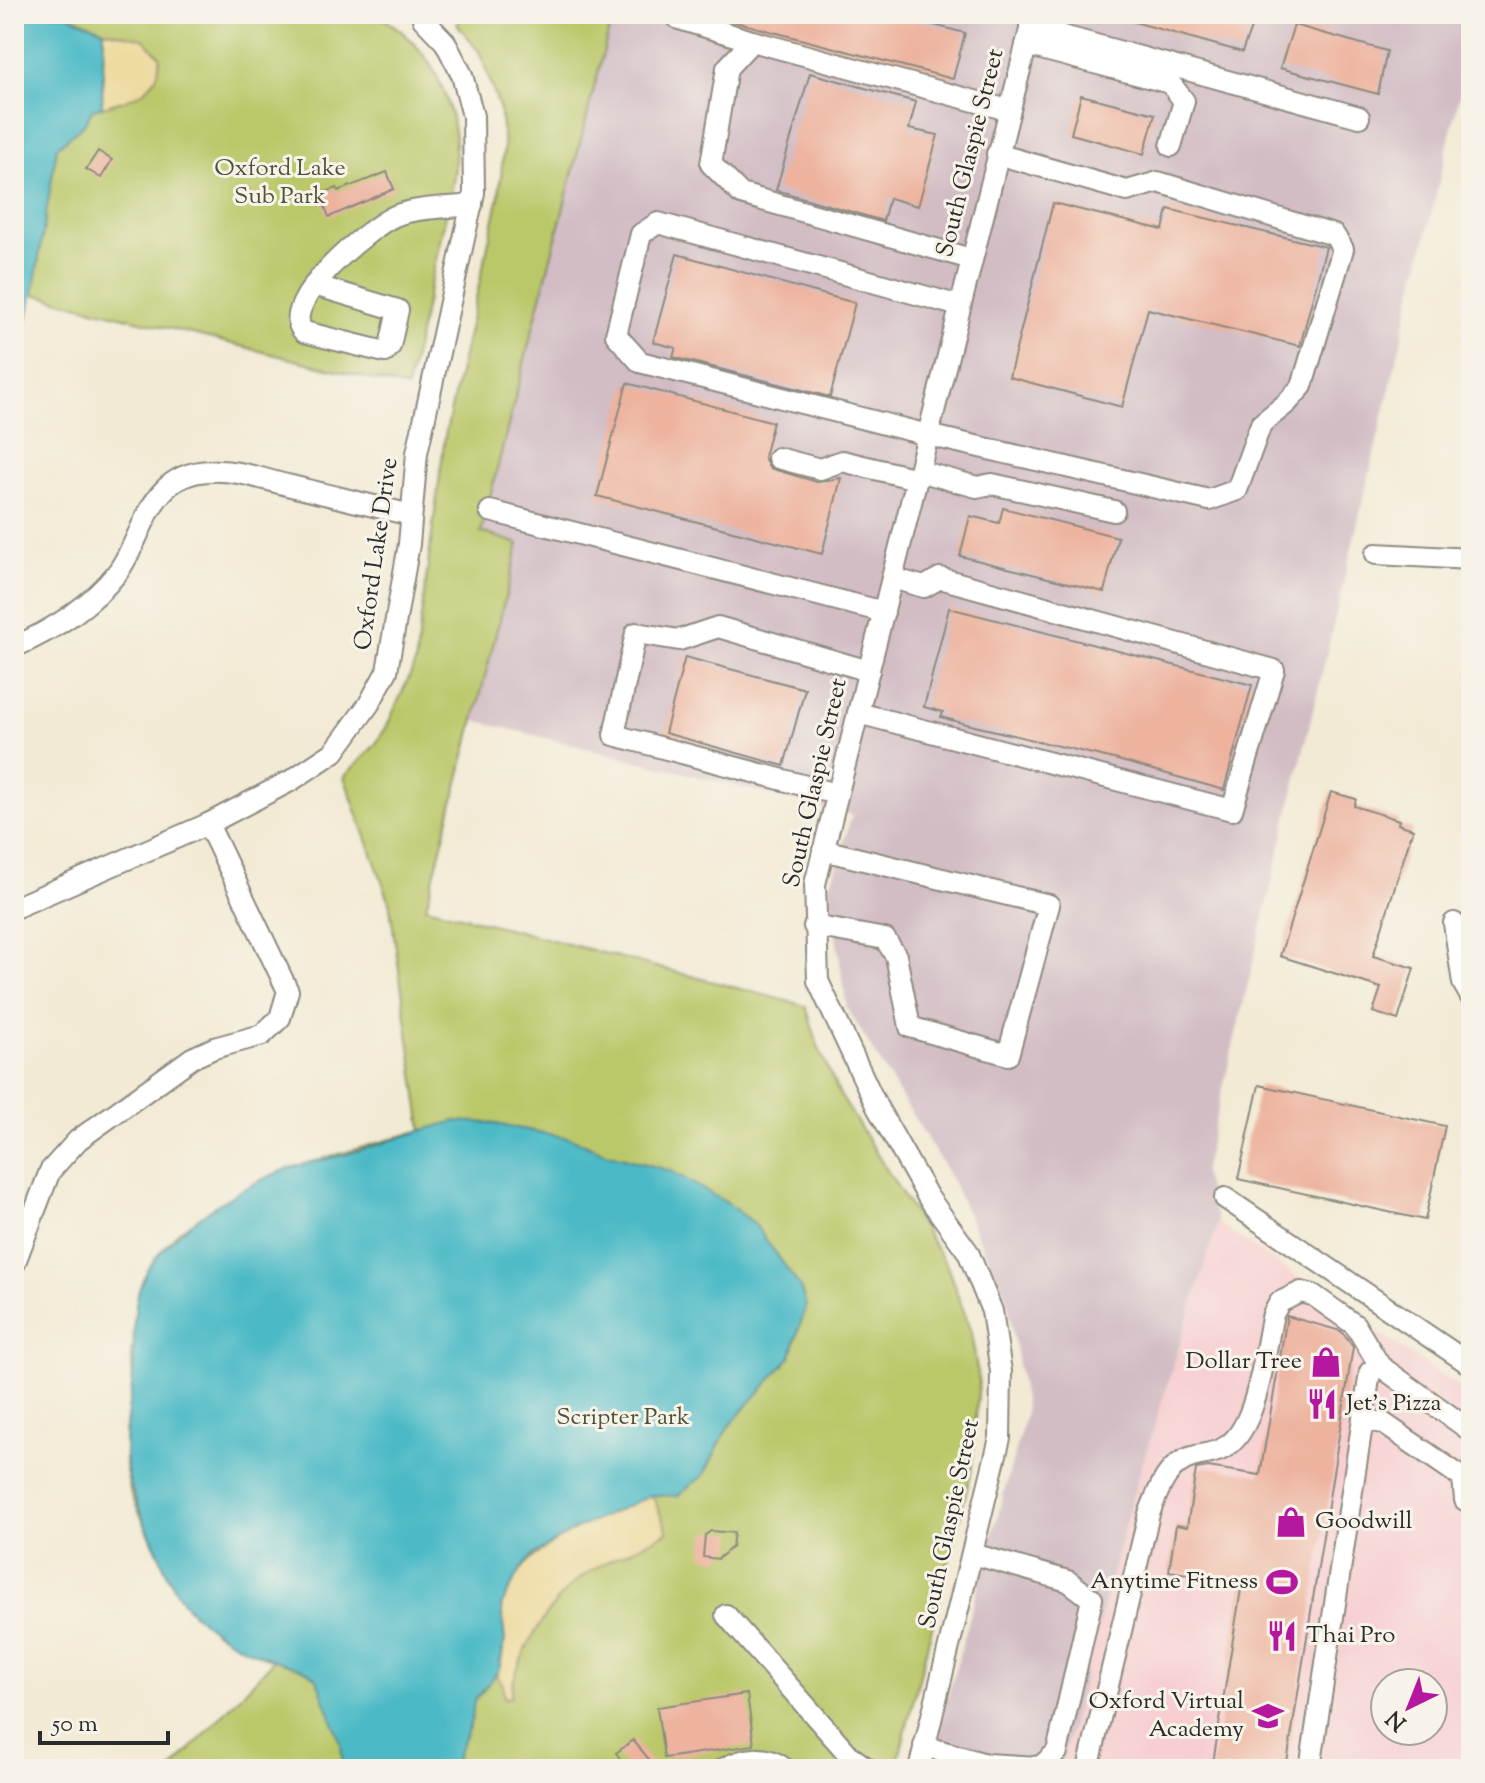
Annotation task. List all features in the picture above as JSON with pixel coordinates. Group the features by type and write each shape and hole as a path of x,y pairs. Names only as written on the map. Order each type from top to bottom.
{"street":[{"path":"673,14 679,19 752,41 1008,110"},
{"name":"Oxford Lake Drive","path":"14,908 208,824 292,780 334,752 369,704 387,671 411,515 417,453 472,205 473,116 462,75 445,42 422,16"},
{"path":"1030,29 1359,117"},
{"path":"1030,29 1170,83 1184,101 1171,146"},
{"name":"South Glaspie Street","path":"919,1769 1000,1438 1001,1372 992,1311 968,1252 928,1197 845,1044 818,981 815,884 1030,29"},
{"path":"752,41 727,68 711,164 741,194 971,259"},
{"path":"960,306 658,223 641,234 616,335 640,362 928,435 1209,500 1237,490 1261,424 1302,386 1343,249 1334,235 1158,182 1127,191 997,154"},
{"path":"314,285 398,310 390,346 379,353 304,332 299,327 297,318 314,285 369,229 410,212 472,205"},
{"path":"778,458 820,469 842,461 977,487 992,484 1114,511"},
{"path":"14,647 77,613 116,574 135,544 148,509 166,487 191,474 223,471 411,515"},
{"path":"490,511 884,612"},
{"path":"1376,554 1471,559"},
{"path":"858,713 1232,810 1274,670 940,578 924,587 892,578"},
{"path":"836,794 614,735 636,633 679,640 718,627 869,671"},
{"path":"14,1265 50,1171 78,1140 192,1058 214,1048 262,1035 280,1018 288,991 208,824"},
{"path":"814,926 885,939 896,956 910,1027 1008,1055 1049,905 823,850"},
{"path":"1454,923 1463,983 1471,997"},
{"path":"1225,1198 1471,1365"},
{"path":"1088,1769 1149,1514 1159,1488 1170,1470 1188,1458 1227,1447 1238,1435 1251,1413 1273,1314 1280,1302 1301,1292 1313,1295 1361,1331 1380,1366 1471,1431"},
{"path":"1310,1769 1370,1372 1380,1366"},
{"path":"1363,1420 1383,1423 1463,1478 1465,1500"},
{"path":"924,1746 986,1764 1040,1767 1057,1752 1092,1599 1068,1581 973,1554"},
{"path":"726,1615 850,1756 868,1769"},
{"path":"723,1769 736,1761 758,1757 785,1769"}],"shaded area":[{"path":"613,14 1471,14 1471,47 1203,1172 1218,1223 1137,1481 1060,1769 928,1769 1026,1412 1007,1298 948,1173 847,1008 829,890 852,815 474,720 519,544 481,533"},
{"path":"1218,1223 1471,1395 1471,1769 1428,1769 1362,1758 1360,1769 1060,1769 1137,1481"}],"green space":[{"name":"Oxford Lake Sub Park","path":"65,14 376,14 415,45 442,86 450,109 455,158 453,183 407,388 33,294 57,147 84,124 93,109 104,30"},
{"name":"Scripter Park","path":"466,14 613,14 481,532 519,544 426,907 806,1006 819,1049 840,1095 947,1266 971,1331 979,1382 971,1473 896,1769 172,1769 273,1661 215,1632 190,1609 174,1587 131,1495 125,1467 125,1433 133,1379 131,1351 137,1339 134,1319 140,1287 156,1257 179,1231 262,1180 291,1168 422,1130 389,900 344,777 375,745 387,726 415,664 445,436 499,196 504,146 500,110 480,53 457,24"}],"sand":[{"path":"104,30 143,39 160,56 159,68 150,86 133,97 102,107"},
{"path":"652,1495 668,1532 592,1570 563,1594 526,1649 516,1672 511,1697 504,1698 503,1684 496,1675 502,1657 502,1603 511,1584 525,1566 565,1535 611,1511"}],"water":[{"path":"14,14 65,14 104,30 102,107 93,109 84,124 57,147 33,294 14,369"},
{"path":"457,1121 490,1123 570,1138 606,1153 671,1171 727,1203 754,1223 800,1287 806,1305 790,1358 728,1427 704,1475 677,1496 652,1495 576,1529 533,1555 521,1569 501,1606 505,1640 499,1670 474,1702 471,1722 451,1769 343,1769 341,1744 316,1677 238,1644 198,1617 175,1588 147,1528 132,1491 125,1458 137,1300 149,1268 164,1249 228,1198 274,1174 300,1165"}],"building":[{"path":"724,14 891,14 965,33 953,79 724,19"},
{"path":"1121,14 1243,14 1255,17 1242,52 1120,18"},
{"path":"1294,25 1387,51 1378,94 1280,68"},
{"path":"810,73 916,102 909,129 938,135 918,206 889,198 883,221 776,190"},
{"path":"1081,95 1155,114 1144,154 1071,134"},
{"path":"98,151 112,160 101,178 86,169"},
{"path":"387,172 394,189 329,217 320,194 337,188 338,191"},
{"path":"1053,203 1163,230 1168,209 1326,247 1300,346 1148,309 1122,407 1009,377"},
{"path":"677,254 855,303 830,397 673,357 676,348 653,342"},
{"path":"627,383 773,422 764,457 769,468 817,482 841,478 822,554 597,496"},
{"path":"1003,508 1118,537 1104,592 960,556 970,516 999,523"},
{"path":"949,608 1252,685 1224,790 1114,759 962,723 941,717 943,712 924,707"},
{"path":"685,657 805,689 784,766 665,733"},
{"path":"1331,792 1356,799 1354,806 1399,820 1398,824 1413,829 1373,956 1414,968 1398,1020 1373,1012 1381,988 1280,956"},
{"path":"1259,1085 1445,1126 1425,1220 1238,1179"},
{"path":"1287,1316 1341,1331 1353,1347 1286,1769 1212,1769 1242,1583 1169,1571 1176,1525 1187,1527 1196,1469 1208,1467 1260,1475"},
{"path":"711,1531 734,1533 732,1547 718,1559 703,1557 705,1535"},
{"path":"747,1694 754,1745 664,1758 657,1707"},
{"path":"633,1740 657,1769 628,1769 616,1753"}],"place":[{"name":"Dollar Tree","path":"1326,1362"},
{"name":"Jet's Pizza","path":"1322,1404"},
{"name":"Goodwill","path":"1291,1522"},
{"name":"Anytime Fitness","path":"1282,1582"},
{"name":"Thai Pro","path":"1282,1636"},
{"name":"Oxford Virtual Academy","path":"1268,1716"}]}
